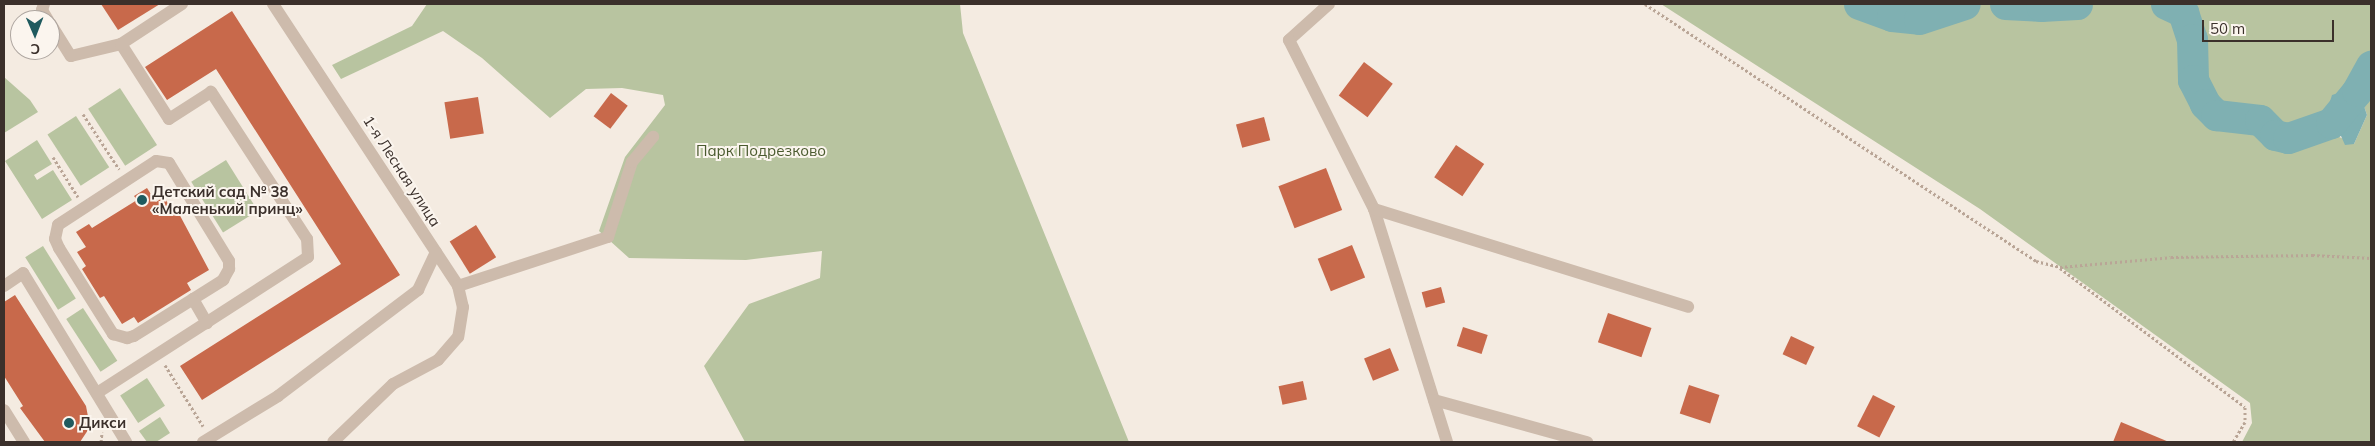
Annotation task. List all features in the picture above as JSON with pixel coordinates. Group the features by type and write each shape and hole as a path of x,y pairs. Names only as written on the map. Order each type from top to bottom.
{"street":[{"path":"60,39 71,56 120,44 182,4"},
{"name":"1-я Лесная улица","path":"274,4 458,286 463,307 458,338 438,360 393,384 333,442"},
{"path":"1330,4 1289,40 1374,209 1447,442"},
{"path":"97,393 302,264 308,257 310,248 211,92 170,119 120,44"},
{"path":"458,286 608,237 632,162 653,137"},
{"path":"156,161 169,163 226,252 229,261 227,275 134,336 127,338 113,334 55,240 55,232 62,219 84,206 156,161"},
{"path":"1374,209 1688,307"},
{"path":"207,440 278,396 418,290 436,252"},
{"path":"4,286 24,273 126,442"},
{"path":"193,299 207,323"},
{"path":"1434,400 1587,442"},
{"path":"4,410 24,442"}],"path":[{"path":"1645,4 2036,260 2060,267 2245,407 2245,422 2233,442"},
{"path":"83,114 126,180"},
{"path":"53,157 84,206"},
{"path":"2060,267 2171,257 2312,255 2371,258"},
{"path":"158,354 207,440"}],"green space":[{"name":"Парк Подрезково","path":"427,4 960,4 963,33 1129,442 745,442 704,366 749,304 820,278 822,251 746,260 629,258 599,231 625,157 665,105 663,95 622,88 586,89 550,118 482,58 443,31 341,79 332,65 412,26"},
{"path":"1661,4 2371,4 2371,442 2242,442 2252,423 2250,403 1980,209","holes":["2360,94 2367,115 2354,144 2331,133 2301,136 2303,125 2314,123 2328,108"]},
{"path":"4,77 30,100 38,112 4,133"},
{"path":"120,88 157,145 125,166 88,109"},
{"path":"76,116 109,167 81,186 47,135"},
{"path":"37,140 52,164 34,175 37,180 53,170 72,200 42,219 5,161"},
{"path":"226,160 258,211 223,233 191,182"},
{"path":"43,246 76,299 58,310 25,257"},
{"path":"83,308 117,361 101,372 66,319"},
{"path":"147,378 165,406 138,423 120,395"},
{"path":"160,417 170,433 156,442 147,442 139,431"}],"water":[{"path":"2351,89 2360,94 2367,115 2354,144 2345,145 2341,136 2331,133 2301,136 2285,142 2283,133 2314,123 2328,108 2332,95"}],"building":[{"path":"101,4 160,4 118,30"},
{"path":"232,11 400,275 202,400 180,366 341,264 216,69 167,100 145,67"},
{"path":"1364,62 1393,84 1367,117 1339,96"},
{"path":"611,93 628,106 610,129 594,116"},
{"path":"478,97 484,134 450,139 444,102"},
{"path":"1264,117 1270,140 1242,148 1236,125"},
{"path":"1456,145 1484,164 1462,196 1434,177"},
{"path":"1326,168 1342,210 1295,228 1278,186"},
{"path":"147,188 156,202 164,197 173,212 177,210 209,270 187,283 191,290 138,323 134,317 122,324 104,296 100,298 82,269 86,266 77,252 86,247 76,232 89,224 92,228 137,200 134,196"},
{"path":"476,225 496,257 470,274 450,241"},
{"path":"1352,245 1365,277 1331,291 1318,259"},
{"path":"1441,287 1445,302 1426,308 1422,292"},
{"path":"15,295 86,406 90,427 80,442 45,442 20,408 23,406 4,376 4,302"},
{"path":"1608,313 1651,328 1641,357 1598,342"},
{"path":"1463,327 1488,335 1482,354 1457,346"},
{"path":"1791,336 1815,347 1806,365 1783,354"},
{"path":"1390,348 1399,370 1373,381 1364,358"},
{"path":"1303,381 1307,400 1282,405 1279,386"},
{"path":"1689,385 1719,395 1710,423 1680,414"},
{"path":"1873,395 1895,406 1879,438 1857,426"},
{"path":"2121,422 2169,442 2113,442"}],"waterway":[{"path":"1859,4 1892,16 1919,19 1965,4"},
{"path":"2005,4 2041,6 2077,4"},
{"path":"2166,4 2183,12 2192,39 2193,80 2205,104 2216,115 2260,120 2275,135 2288,138 2331,123 2357,91 2371,66"}],"place":[{"name":"Детский сад № 38 «Маленький принц»","path":"142,200"},
{"name":"Дикси","path":"69,423"}]}
